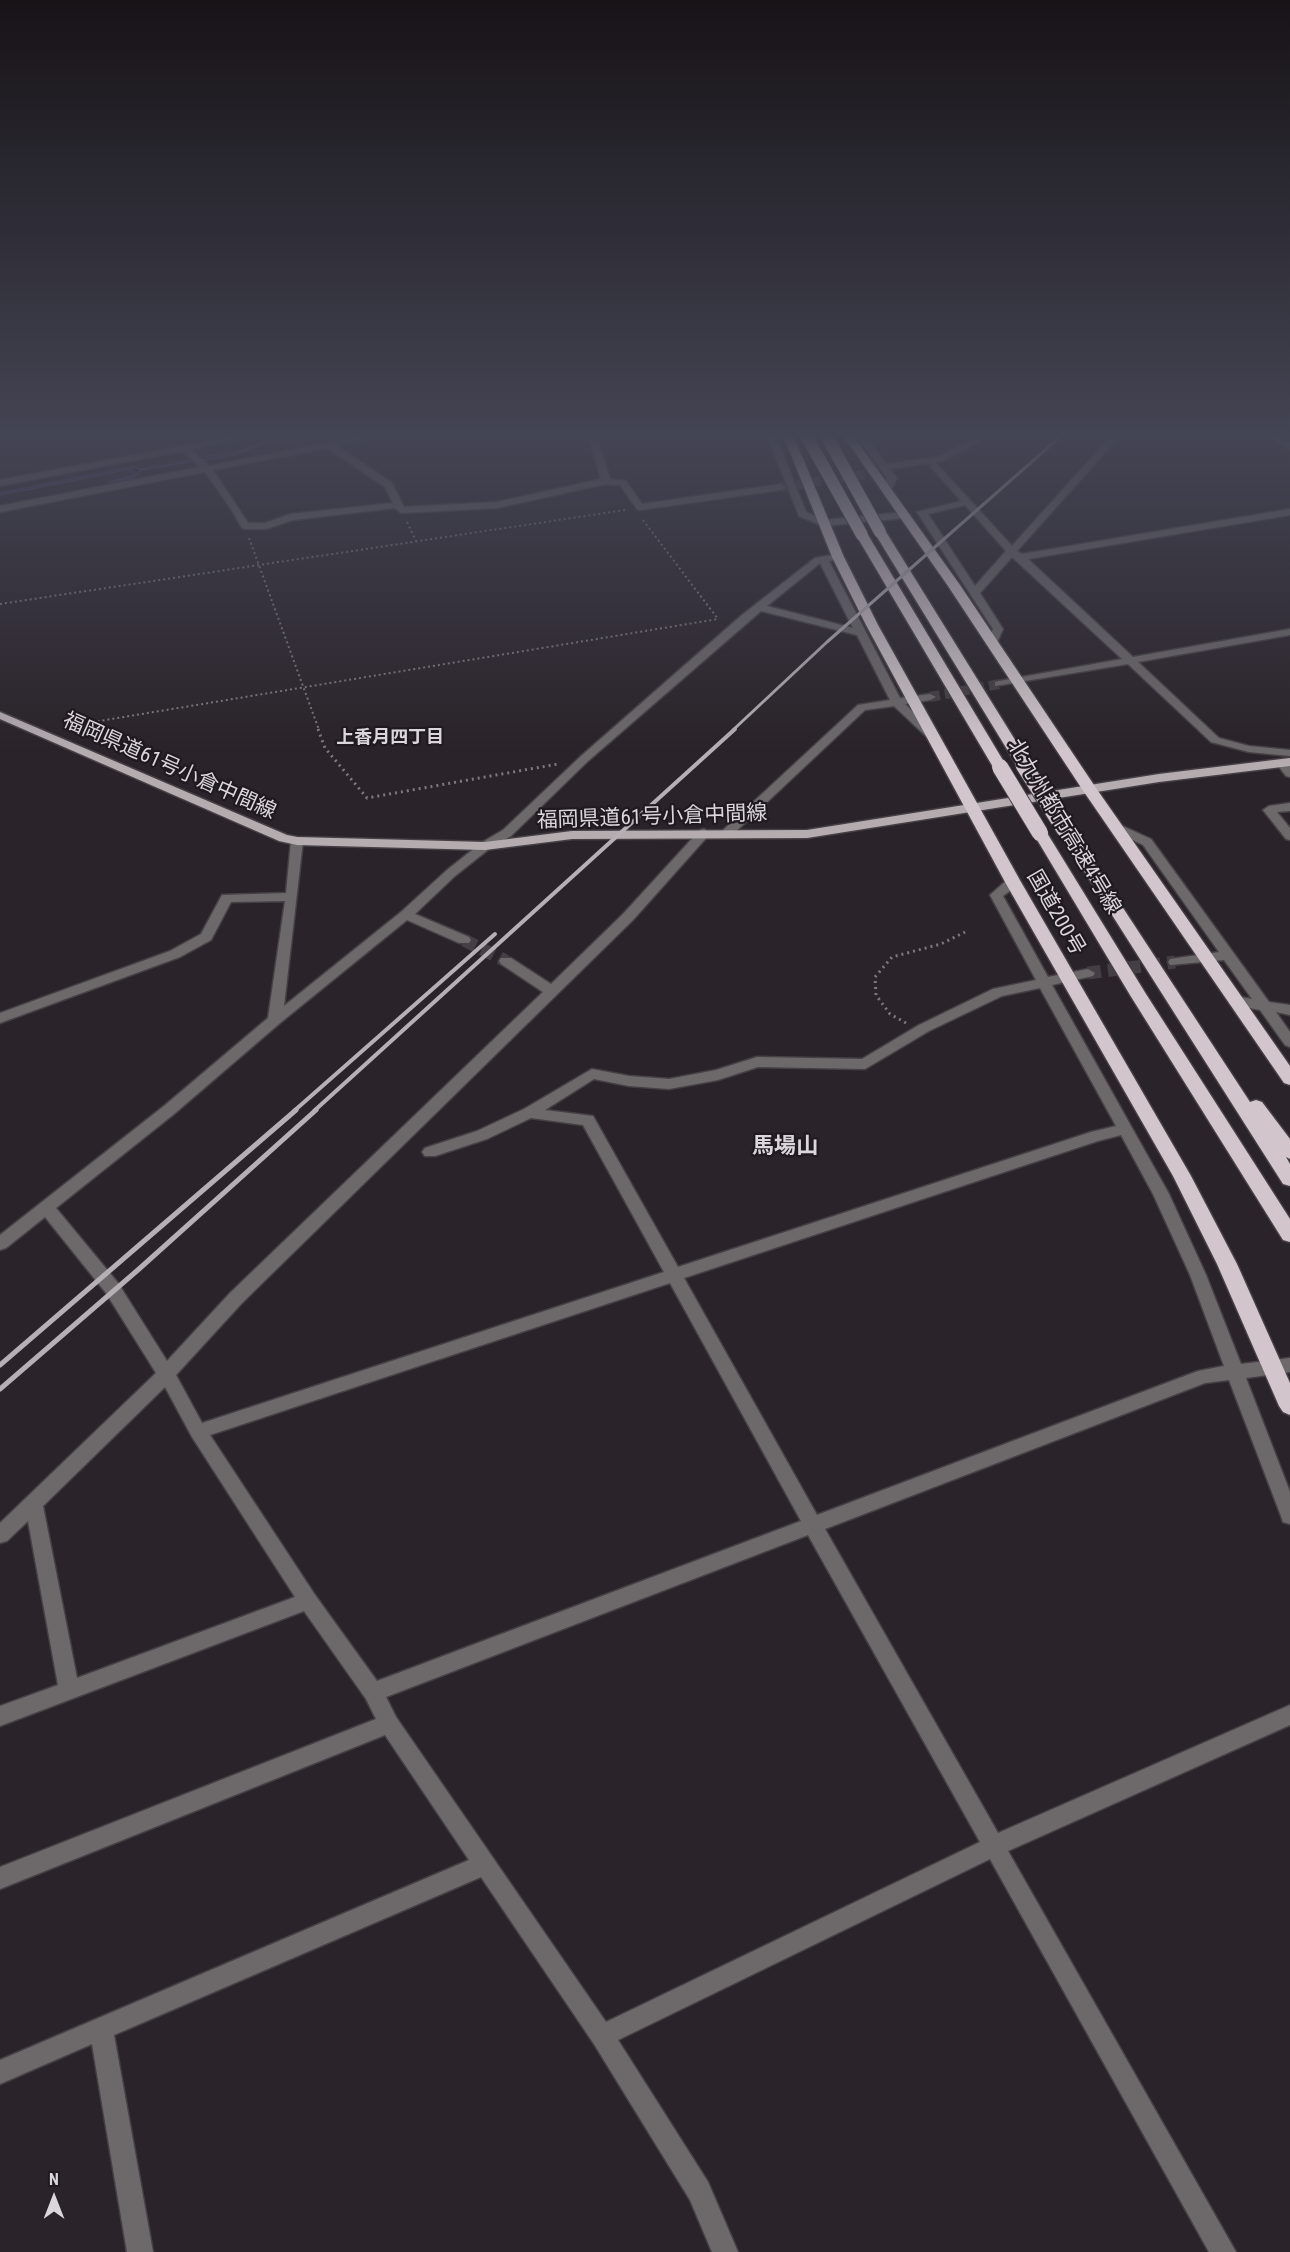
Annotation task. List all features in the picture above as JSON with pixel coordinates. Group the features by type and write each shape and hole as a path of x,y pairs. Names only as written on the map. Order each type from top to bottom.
{"highway":[{"name":"国道200号","path":"827,542 830,558 914,699 1013,882 1182,1176 1282,1366 1290,1406"},
{"name":"北九州都市高速4号線","path":"866,542 1138,995 1290,1235"},
{"name":"北九州都市高速4号線","path":"886,542 1023,764 1290,1179"},
{"path":"924,542 1089,789 1290,1079"},
{"path":"1167,990 1290,1152"}],"main road":[{"name":"福岡県道61号小倉中間線","path":"0,715 283,838 297,841 485,846 572,835 807,834 1287,759"}],"street":[{"path":"942,542 998,629 992,642"},
{"path":"1005,542 1215,740 1287,759 1290,773"},
{"path":"975,592 1026,542"},
{"path":"1016,554 1094,542"},
{"path":"0,1244 47,1209 406,915 485,846 507,832 584,759 746,617 818,560 830,558 860,633 896,702 935,739"},
{"path":"759,607 860,633"},
{"path":"999,684 1290,632"},
{"path":"726,834 862,707 930,697"},
{"path":"1290,807 1269,810 1290,836"},
{"path":"1116,827 1147,842 1290,1042"},
{"path":"0,1535 147,1395 165,1372 236,1298 553,992 628,917 704,833"},
{"path":"275,1020 292,897 297,841"},
{"path":"1013,882 996,895 1161,1194 1198,1275 1290,1516"},
{"path":"0,1018 175,954 206,937 227,898 292,897"},
{"path":"406,915 464,940"},
{"path":"1175,962 1229,955"},
{"path":"506,961 553,992"},
{"path":"430,1152 482,1135 529,1113 592,1074 669,1084 718,1075 758,1062 865,1064 924,1028 998,992 1088,973"},
{"path":"1235,1001 1290,1010"},
{"path":"529,1113 588,1120 812,1524 1223,2252"},
{"path":"198,1432 1096,1136 1126,1129"},
{"path":"47,1209 112,1288 165,1372 198,1432 308,1601 373,1692 389,1724 602,2036 699,2192 725,2252"},
{"path":"373,1692 1204,1376 1282,1366"},
{"path":"33,1505 69,1689"},
{"path":"0,1716 308,1601"},
{"path":"602,2036 993,1846 1290,1714"},
{"path":"0,1878 389,1724"},
{"path":"0,2072 484,1864"},
{"path":"101,2029 140,2252"}],"path":[{"path":"251,542 325,747 367,798 584,759"},
{"path":"0,603 409,542"},
{"path":"662,542 718,619"},
{"path":"39,731 718,619 746,617"},
{"path":"924,1028 908,1025 890,1014 876,995 875,977 892,957 941,944 965,932"}],"tunnel":[{"path":"930,697 999,684"},
{"path":"464,940 506,961"},
{"path":"1088,973 1175,962"}],"railway":[{"path":"733,730 827,642 941,542"},
{"path":"314,1111 735,729"},
{"path":"294,1111 495,934"},
{"path":"0,1365 296,1110"},
{"path":"0,1389 139,1269 316,1110"}],"district":[{"name":"上香月四丁目","path":"390,738"},
{"name":"馬場山","path":"785,1147"}]}
